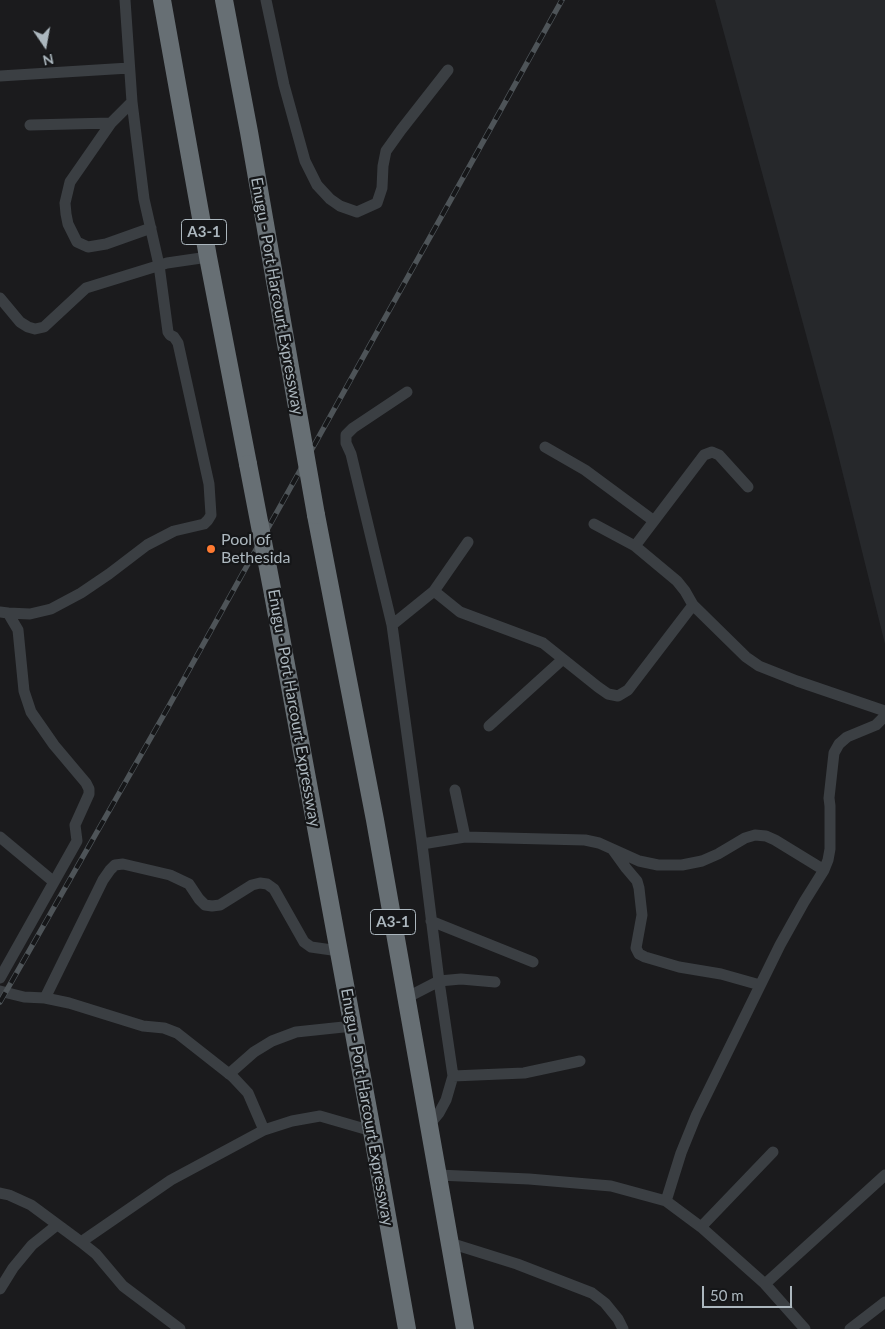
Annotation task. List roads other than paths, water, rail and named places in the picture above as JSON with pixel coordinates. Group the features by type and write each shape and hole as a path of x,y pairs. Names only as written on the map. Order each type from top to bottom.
{"highway":[{"name":"Enugu - Port Harcourt Expressway","path":"162,0 208,257 339,951 407,1329"},
{"name":"Enugu - Port Harcourt Expressway","path":"224,0 316,515 375,820 465,1329"}],"street":[{"path":"4,612 30,614 51,609 81,593 147,545 174,531 204,524 211,515 210,484 178,342 168,332 159,265 144,199 132,102 124,0"},
{"path":"266,0 284,85 305,161 317,185 330,199 340,206 357,212 376,203 382,188 386,151 448,70"},
{"path":"0,76 129,68"},
{"path":"132,102 112,123 70,182 65,203 68,224 76,242 88,247 106,244 151,228"},
{"path":"30,125 112,123"},
{"path":"0,298 20,322 35,329 44,326 86,288 159,265 208,257"},
{"path":"407,392 353,428 346,436 346,443 351,454 392,625 453,1076 446,1100 439,1113 429,1125"},
{"path":"545,447 585,470 654,521"},
{"path":"634,546 704,455 712,452 719,455 748,487"},
{"path":"594,524 634,546 677,581 685,591 692,606 746,657 759,666 885,711"},
{"path":"392,625 434,592 468,542"},
{"path":"434,592 460,612 543,643 598,687 608,694 618,696 628,690 692,606"},
{"path":"0,978 77,841 75,825 89,794 86,783 54,745 31,712 24,690 20,636 15,624 4,612"},
{"path":"489,726 563,659"},
{"path":"666,1201 681,1153 696,1116 760,985 828,860 830,849 829,798 834,753 839,744 848,737 876,725 885,716"},
{"path":"455,790 465,837"},
{"path":"422,844 465,837 585,840 612,848 639,861 658,865 682,865 702,861 745,838 755,835 766,836 775,840 824,870"},
{"path":"0,837 54,882"},
{"path":"612,848 637,881 639,888 642,915 636,940 636,948 639,954 645,958 679,967 721,974 760,985"},
{"path":"45,998 103,880 115,865 123,864 170,875 189,884 205,905 212,906 220,905 252,885 267,884 274,889 304,942 311,947 339,951"},
{"path":"431,921 533,962"},
{"path":"406,998 439,982 461,979 495,982"},
{"path":"0,991 24,998 45,998 69,1003 142,1026 164,1028 177,1033 229,1074 248,1093 264,1130"},
{"path":"229,1074 254,1052 272,1041 296,1032 352,1026"},
{"path":"453,1076 524,1073 580,1061"},
{"path":"82,1242 171,1180 264,1130 292,1121 320,1116 372,1131"},
{"path":"701,1227 773,1152"},
{"path":"438,1175 529,1179 611,1186 666,1201 701,1227 765,1284 805,1329"},
{"path":"765,1284 885,1175"},
{"path":"0,1193 31,1205 82,1242 96,1254 123,1286 180,1329"},
{"path":"0,1289 13,1268 32,1246 57,1225"},
{"path":"450,1243 517,1264 592,1293 605,1303 618,1319 623,1329"},
{"path":"850,1329 885,1302"}],"railway":[{"path":"0,1002 170,704 562,0"}],"place":[{"name":"Pool of Bethesida","path":"211,549"}]}
